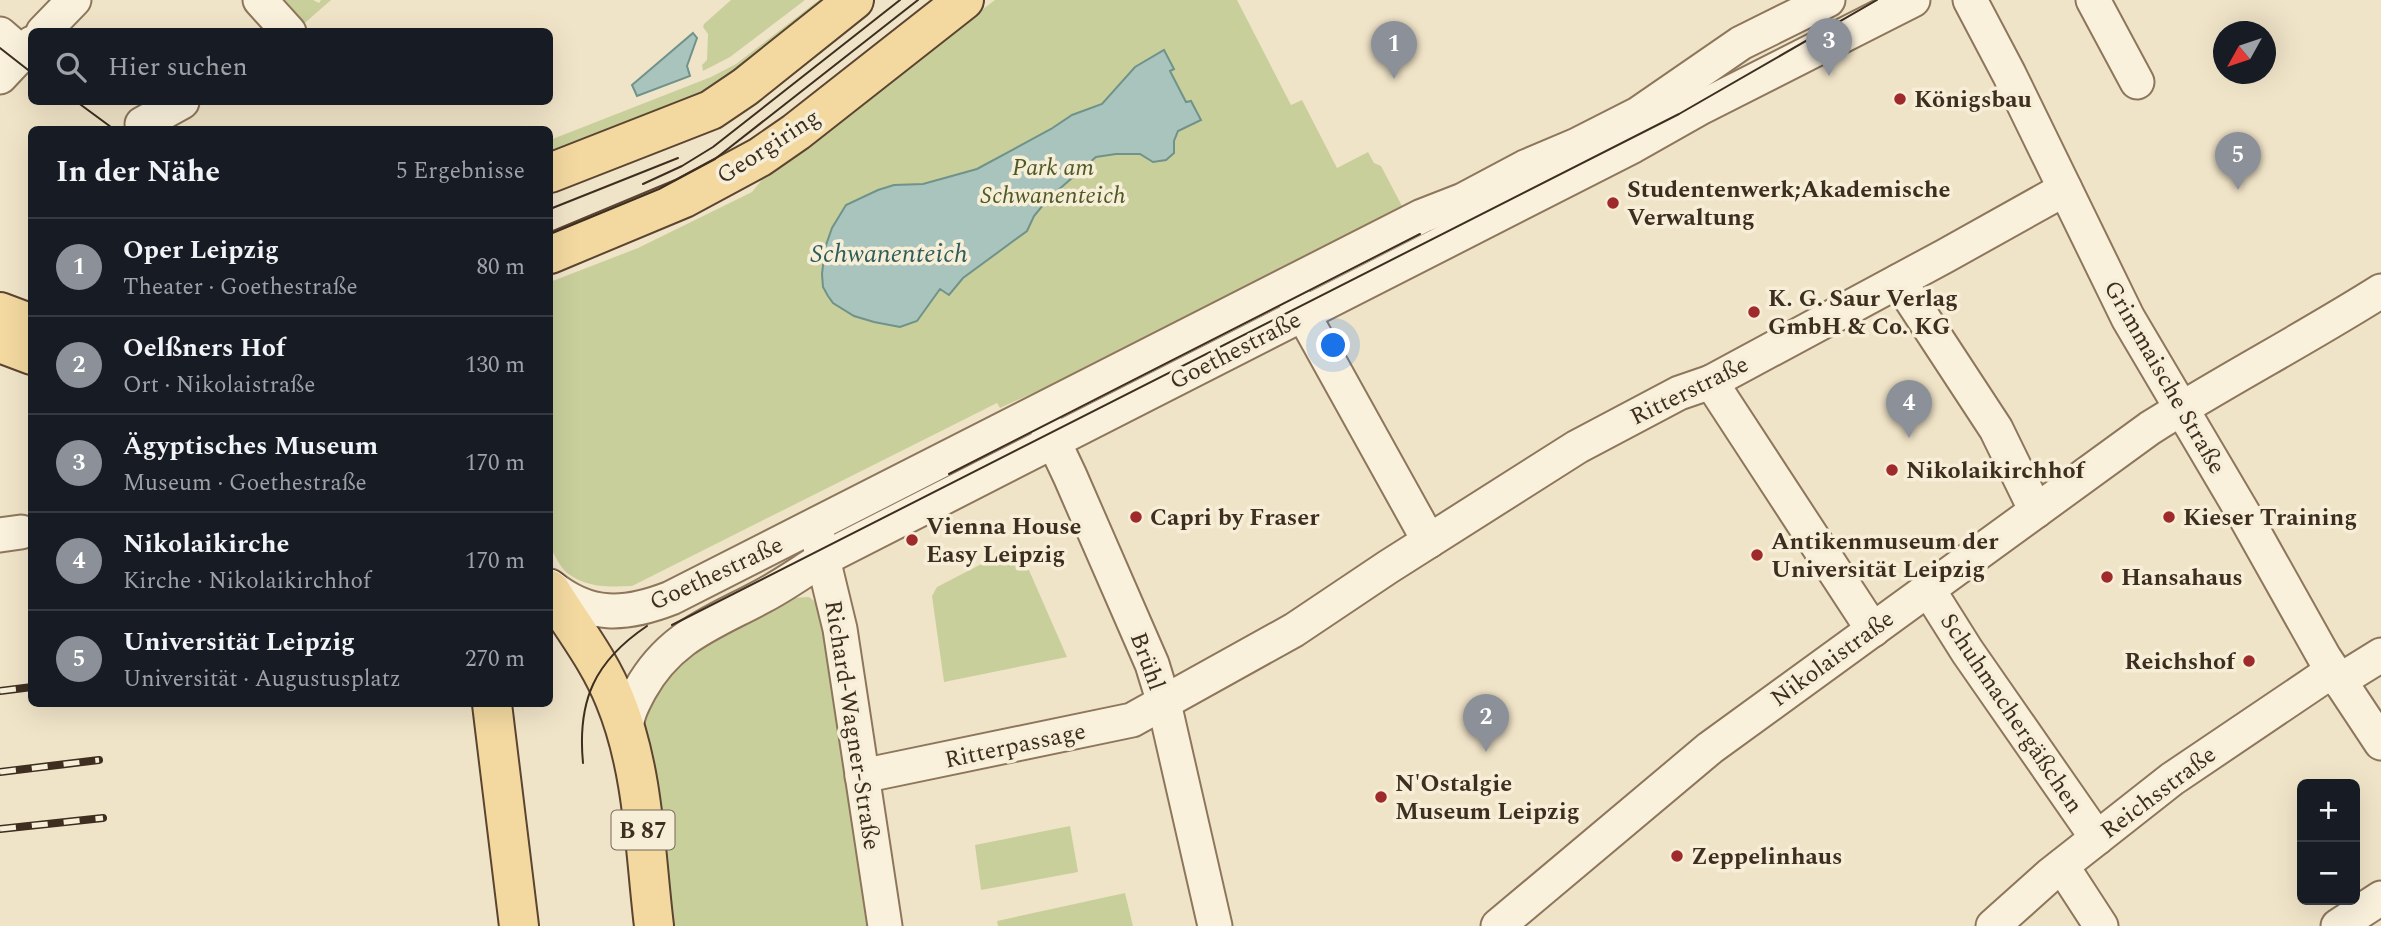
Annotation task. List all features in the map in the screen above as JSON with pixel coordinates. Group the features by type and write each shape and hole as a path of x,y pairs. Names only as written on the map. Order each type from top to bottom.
{"main road":[{"path":"553,172 711,110 745,87 854,0"},
{"name":"Georgiring","path":"553,253 684,198 760,157 796,132 964,0"},
{"path":"0,312 28,322"},
{"path":"0,343 28,354"},
{"name":"B 87","path":"553,593 608,684 620,713 638,791 654,926"},
{"path":"492,707 519,926"}],"street":[{"path":"42,28 74,0"},
{"path":"260,0 285,28"},
{"name":"Goethestraße","path":"553,590 582,607 606,612 631,611 671,598 1422,216 1464,200 1525,167 1638,114 1741,43 1828,0"},
{"name":"Grimmaische Straße","path":"1970,0 2128,318 2336,676 2381,743"},
{"path":"2093,0 2137,82"},
{"name":"Goethestraße","path":"626,735 626,724 634,702 652,669 692,632 777,589 823,559 1902,6"},
{"path":"142,124 177,105"},
{"name":"Ritterstraße","path":"1164,704 1294,631 1388,567 1577,447 1679,393 1711,382 2066,189"},
{"path":"1899,281 1996,429 2036,511"},
{"path":"1287,285 1429,541"},
{"name":"Nikolaistraße","path":"1498,926 1710,748 2150,428 2381,291"},
{"path":"1711,382 1873,630"},
{"name":"Brühl","path":"1039,411 1152,664 1164,704 1215,926"},
{"name":"Richard-Wagner-Straße","path":"815,526 840,629 884,926"},
{"name":"Schuhmachergäßchen","path":"1928,589 1967,651 2096,838"},
{"name":"Reichsstraße","path":"1993,926 2096,838 2197,761 2336,676 2381,655"},
{"name":"Ritterpassage","path":"862,776 1132,720 1164,704"},
{"path":"2062,866 2101,926"},
{"path":"2338,926 2381,898"}],"green space":[{"path":"275,0 313,0 319,3 321,0 331,0 299,28"},
{"path":"731,0 805,0 730,57 703,71 702,65 707,60 708,34 704,24"},
{"path":"819,0 837,0 742,73 671,108 633,119 553,150 553,139 711,77 736,64"},
{"name":"Park am Schwanenteich","path":"995,0 1237,0 1291,105 1302,100 1337,168 1368,152 1374,163 1381,166 1402,206 1044,388 1000,408 997,403 632,586 592,584 577,579 567,573 553,552 553,281 638,248 752,192 769,171"},
{"path":"1018,545 1067,657 944,682 932,596 937,587"},
{"path":"809,597 823,608 876,926 670,926 642,727 643,704 677,659 788,598"},
{"path":"1070,826 1078,872 981,890 975,845"},
{"path":"1125,893 1133,926 998,926 997,921"}],"water":[{"path":"693,33 697,38 687,66 690,76 637,96 632,85"},
{"name":"Schwanenteich","path":"1164,50 1174,69 1170,71 1186,102 1191,101 1201,120 1178,131 1174,141 1174,153 1166,160 1153,162 1140,154 1096,157 1048,199 1034,216 1027,231 963,278 949,295 940,289 917,321 900,327 874,322 854,316 833,303 823,287 825,248 832,228 846,205 894,185 923,184 977,169 1072,115 1102,104 1135,67"}],"tram line":[{"path":"643,184 682,166 713,147 900,0"},
{"path":"553,233 659,189 715,159 918,0"},
{"path":"672,625 1679,114 1877,0"},
{"path":"0,48 28,70"},
{"path":"81,105 110,126"},
{"path":"553,208 678,158"},
{"path":"949,474 1420,234"},
{"path":"583,763 583,720 593,684 614,653 647,626"}],"railway":[{"path":"0,691 28,688"},
{"path":"0,772 99,760"},
{"path":"0,829 103,818"}],"place":[{"name":"Ägyptisches Museum","path":"1829,76"},
{"name":"Oper Leipzig","path":"1394,79"},
{"name":"Königsbau","path":"1900,99"},
{"name":"Universität Leipzig","path":"2238,190"},
{"name":"Studentenwerk;Akademische Verwaltung","path":"1613,203"},
{"name":"K. G. Saur Verlag GmbH & Co. KG","path":"1754,312"},
{"name":"Nikolaikirche","path":"1909,438"},
{"name":"Nikolaikirchhof","path":"1892,470"},
{"name":"Capri by Fraser","path":"1136,517"},
{"name":"Kieser Training","path":"2169,517"},
{"name":"Vienna House Easy Leipzig","path":"912,540"},
{"name":"Antikenmuseum der Universität Leipzig","path":"1757,555"},
{"name":"Hansahaus","path":"2107,577"},
{"name":"Reichshof","path":"2249,661"},
{"name":"Oelßners Hof","path":"1486,752"},
{"name":"N'Ostalgie Museum Leipzig","path":"1381,797"},
{"name":"Zeppelinhaus","path":"1677,856"}]}
